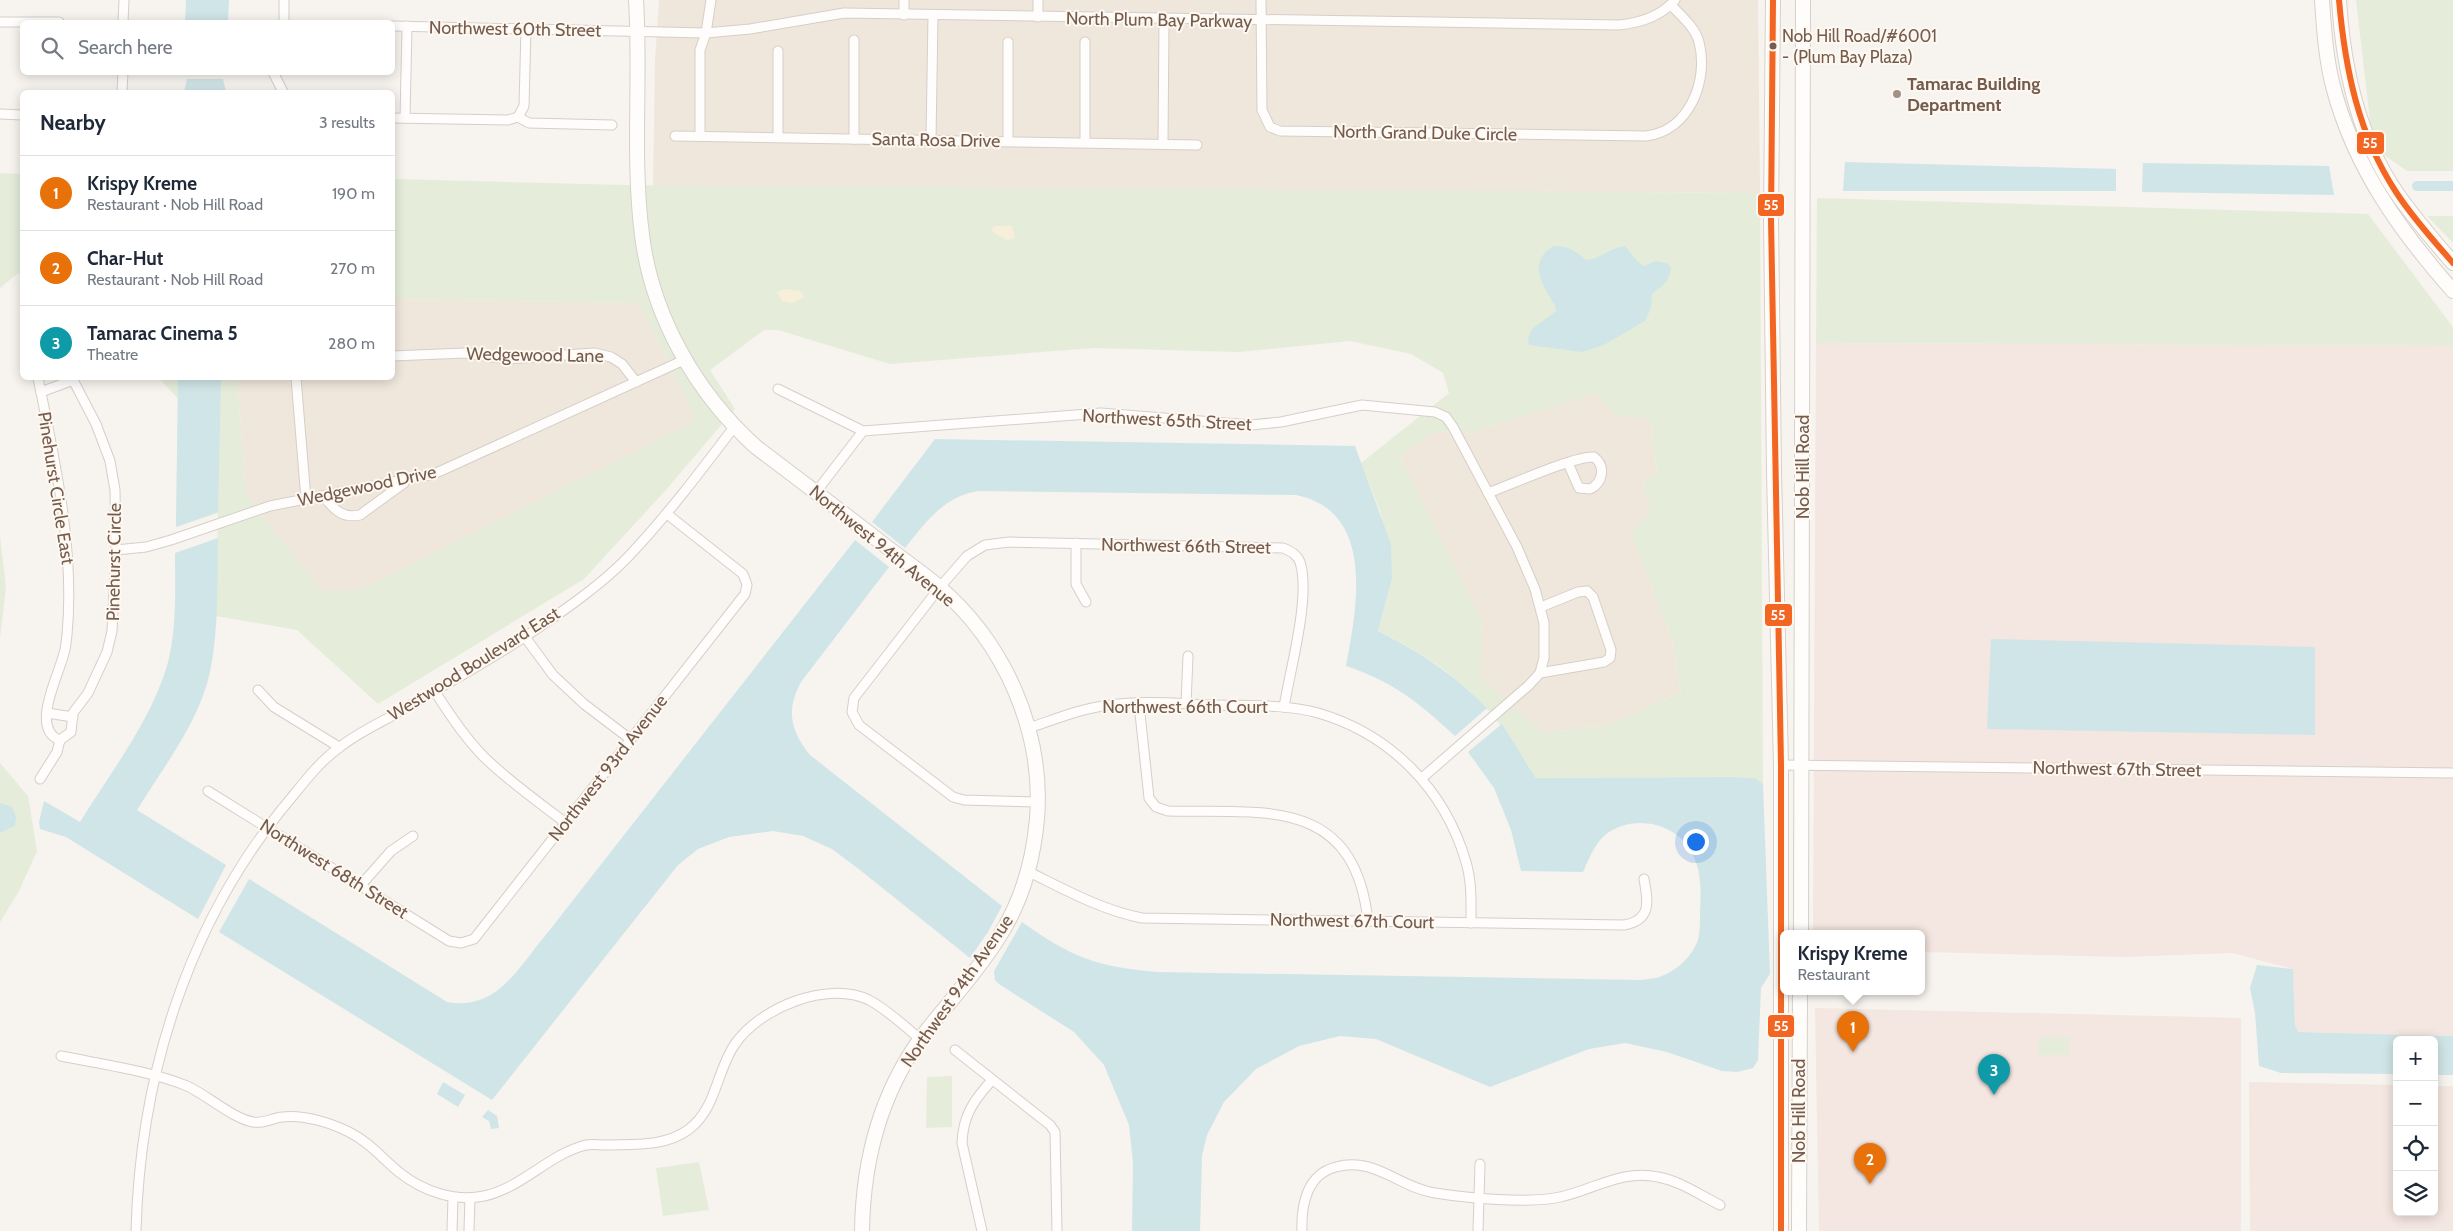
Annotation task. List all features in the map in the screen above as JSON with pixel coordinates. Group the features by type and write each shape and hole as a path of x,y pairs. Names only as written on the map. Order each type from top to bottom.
{"main road":[{"name":"Northwest 94th Avenue","path":"636,0 638,32 638,191 642,237 663,313 684,360 734,427 756,447 940,587 966,615 1003,666 1029,728 1036,764 1038,802 1029,872 1015,908 998,940 920,1039 896,1081 880,1117 869,1156 862,1231"},
{"name":"Northwest 94th Avenue","path":"638,32 640,0"},
{"name":"Nob Hill Road","path":"1773,0 1771,228 1781,765 1781,930"},
{"name":"Nob Hill Road","path":"1800,930 1803,0"},
{"path":"2322,0 2325,38 2334,90 2362,164 2381,199 2402,229 2453,291"},
{"path":"2339,0 2346,67 2363,124 2378,160 2395,191 2453,264"},
{"name":"Nob Hill Road","path":"1781,995 1781,1231"},
{"name":"Nob Hill Road","path":"1799,1231 1800,995"}],"street":[{"path":"123,20 124,0"},
{"path":"284,0 284,20"},
{"path":"700,136 700,50 706,33 711,0"},
{"path":"904,0 904,15"},
{"path":"1038,0 1038,18"},
{"name":"North Grand Duke Circle","path":"1261,0 1262,110 1270,127 1280,131 1646,136 1665,131 1682,118 1690,106 1700,82 1699,42 1673,3"},
{"name":"North Plum Bay Parkway","path":"638,32 706,33 750,29 844,13 1038,18 1619,26 1642,21 1673,3"},
{"path":"931,140 933,16"},
{"path":"1164,20 1164,144"},
{"path":"0,22 20,22"},
{"name":"Northwest 60th Street","path":"395,26 638,32"},
{"path":"405,118 407,26"},
{"path":"395,118 508,120 518,117 524,106 526,28"},
{"path":"854,40 854,139"},
{"path":"1008,42 1008,141"},
{"path":"1085,42 1085,142"},
{"path":"778,51 778,137"},
{"path":"122,75 122,90"},
{"path":"274,75 282,90"},
{"path":"0,114 20,114"},
{"path":"518,117 529,123 612,125"},
{"name":"Santa Rosa Drive","path":"675,136 1196,145"},
{"name":"Wedgewood Lane","path":"395,356 465,353 507,359 594,353 611,357 622,364 636,382"},
{"name":"Wedgewood Drive","path":"116,550 146,547 270,506 406,482 434,474 684,360"},
{"name":"Pinehurst Circle East","path":"38,380 68,550 69,600 64,654 48,700 47,713 49,731 53,738 60,740"},
{"path":"41,392 68,380"},
{"name":"Pinehurst Circle","path":"40,779 57,752 60,740 70,732 78,705 88,693 107,652 112,631 116,550 115,490 110,461 96,424 73,380"},
{"path":"296,380 306,499"},
{"path":"778,389 863,431 816,492"},
{"name":"Northwest 65th Street","path":"863,431 1101,413 1251,425 1290,420 1342,407 1382,405 1435,412 1446,417 1488,493"},
{"name":"Westwood Boulevard East","path":"136,1231 140,1156 154,1077 172,1012 185,976 209,923 235,877 268,827 308,778 339,747 525,637 564,609 625,560 667,514 734,427"},
{"path":"1422,778 1529,686 1540,673 1545,640 1541,607 1517,547 1488,493 1568,463"},
{"path":"323,496 337,512 352,517 360,515 406,482"},
{"name":"Northwest 93rd Avenue","path":"461,943 474,939 745,594 746,585 743,574 667,514"},
{"name":"Northwest 66th Street","path":"1038,802 964,800 953,797 859,725 852,712 854,698 940,587 967,556 985,545 1009,542 1283,548 1294,554 1300,561 1303,596 1284,707"},
{"name":"Northwest 66th Street","path":"1076,543 1076,584 1086,602"},
{"path":"1540,673 1604,662 1610,658 1611,650 1593,597 1587,591 1578,592 1541,607"},
{"path":"525,637 560,681 584,704 630,738"},
{"path":"1186,704 1188,656"},
{"path":"258,690 274,707 339,747"},
{"path":"434,690 456,724 484,757 517,787 566,823"},
{"name":"Northwest 66th Court","path":"1029,728 1091,708 1111,704 1284,707 1317,713 1351,725 1378,740 1422,778 1442,806 1467,864 1471,891 1471,923"},
{"path":"1140,704 1149,798 1156,808 1168,811 1263,813 1290,816 1317,827 1336,841 1351,859 1365,896 1368,921"},
{"path":"47,713 73,717"},
{"name":"Northwest 67th Street","path":"1781,765 2453,773"},
{"name":"Northwest 68th Street","path":"208,791 449,941 461,943"},
{"path":"361,885 391,851 413,836"},
{"name":"Northwest 67th Court","path":"1029,872 1096,905 1116,913 1142,918 1624,926 1635,923 1641,918 1646,908 1647,898 1644,879"},
{"path":"61,1056 185,1086 252,1122 267,1122 281,1117 297,1117 350,1132 375,1149 399,1172 418,1184 452,1198 470,1198 484,1196 507,1188 568,1152 587,1145 649,1144 670,1140 688,1130 700,1118 710,1103 735,1044 752,1026 771,1011 796,1000 822,995 845,995 866,999 885,1010 920,1039"},
{"path":"955,1050 1050,1125 1055,1132 1057,1231"},
{"path":"982,1231 962,1143 962,1130 972,1103 992,1080"},
{"path":"1302,1231 1303,1206 1308,1190 1317,1177 1334,1167 1354,1164 1376,1168 1412,1188 1435,1193 1538,1200 1559,1198 1603,1182 1640,1175 1658,1177 1676,1182 1720,1205"},
{"path":"1478,1231 1480,1164"},
{"path":"452,1198 452,1231"},
{"path":"469,1231 470,1198"}],"shaded area":[{"path":"186,0 229,0 228,20 185,20"},
{"path":"659,0 1758,0 1760,193 653,186 655,62"},
{"path":"187,79 223,79 226,90 184,90"},
{"path":"1845,162 2116,169 2116,191 1843,191"},
{"path":"2143,163 2329,166 2334,195 2142,192"},
{"path":"1553,246 1571,249 1586,260 1625,246 1637,261 1644,266 1655,261 1667,263 1671,268 1670,273 1665,283 1652,294 1651,308 1645,321 1604,345 1582,352 1529,345 1528,338 1532,329 1556,311 1542,283 1539,270 1539,263 1542,257"},
{"path":"395,299 638,303 682,389 695,422 360,590 320,590 246,494 237,380 395,380"},
{"path":"1816,343 2453,346 2453,1036 2297,1032 2295,1025 2293,969 2232,953 2124,957 1925,952 1925,930 1813,930"},
{"path":"178,380 221,380 218,512 176,527"},
{"path":"1597,393 1611,413 1650,420 1657,475 1643,482 1651,513 1631,533 1672,638 1681,692 1609,725 1544,733 1479,677 1482,621 1400,457 1434,432 1475,431"},
{"path":"935,439 1355,446 1391,544 1392,579 1378,631 1409,648 1449,674 1487,708 1455,736 1405,694 1378,679 1346,666 1356,591 1355,565 1350,541 1339,520 1322,505 1296,495 978,491 955,499 936,512 905,548 872,522"},
{"path":"218,538 215,639 205,691 189,727 137,810 226,865 198,919 66,837 40,829 39,822 44,801 80,822 117,765 151,707 167,666 174,624 175,553"},
{"path":"855,540 889,567 801,682 793,702 792,720 794,728 810,755 1002,906 988,932 970,958 832,849 803,836 773,831 729,837 698,849 678,865 492,1100 219,932 249,879 447,1002 464,1003 479,1000 493,994 525,962"},
{"path":"1991,639 2315,647 2315,735 1987,729"},
{"path":"1502,724 1536,778 1732,777 1755,778 1763,784 1770,974 1761,988 1758,1060 1753,1068 1737,1072 1722,1071 1667,1052 1625,1043 1589,1049 1490,1087 1376,1039 1340,1036 1299,1046 1256,1069 1224,1102 1207,1135 1202,1156 1200,1231 1132,1231 1133,1163 1129,1125 1104,1065 1074,1032 995,980 994,971 1022,922 1055,944 1085,958 1117,967 1157,972 1640,980 1657,978 1674,970 1690,954 1697,942 1699,932 1701,897 1698,867 1685,842 1664,828 1652,824 1639,823 1615,829 1604,836 1597,844 1583,872 1521,871 1511,830 1494,788 1468,752"},
{"path":"0,803 12,807 16,817 15,826 0,833"},
{"path":"2257,965 2293,969 2295,1025 2298,1032 2453,1036 2453,1075 2438,1075 2438,1036 2393,1036 2393,1074 2281,1073 2259,1066 2255,1013 2250,988"},
{"path":"1815,1008 2241,1018 2241,1231 1819,1231"},
{"path":"443,1082 465,1095 458,1107 437,1094"},
{"path":"2249,1082 2393,1085 2393,1216 2438,1216 2438,1086 2453,1086 2453,1231 2250,1231"},
{"path":"488,1110 497,1116 499,1128 491,1129 489,1121 482,1117"}],"green space":[{"path":"2356,0 2453,0 2453,171 2407,171 2373,147"},
{"path":"0,173 20,174 20,273 0,288"},
{"path":"395,179 623,185 1760,193 1763,784 1755,778 1732,777 1536,778 1504,729 1469,691 1429,659 1378,631 1392,579 1381,514 1361,463 1449,393 1443,373 1411,354 1350,341 1239,352 1094,348 890,364 778,330 764,330 710,370 735,409 665,491 584,579 378,704 297,630 216,616 218,513 176,527 178,399 161,380 237,380 246,494 320,590 360,590 695,422 682,389 638,303 395,299","holes":["1597,393 1611,413 1650,420 1657,474 1643,482 1651,513 1631,533 1672,638 1681,692 1609,725 1544,733 1480,677 1482,621 1400,457 1434,432 1475,431"]},
{"path":"1817,198 2368,214 2453,327 2453,346 1816,343"},
{"path":"2427,216 2453,216 2453,243"},
{"path":"0,536 6,587 0,639"},
{"path":"0,763 28,796 37,851 19,891 0,922"},
{"path":"2039,1037 2070,1037 2069,1055 2038,1055"},
{"path":"952,1076 952,1127 926,1128 927,1077"},
{"path":"699,1162 709,1210 663,1216 656,1168"}],"sand":[{"path":"994,226 1012,226 1015,238 1007,240 991,231"},
{"path":"787,289 800,291 804,297 793,303 782,301 777,292"}],"waterway":[{"path":"2417,186 2453,186"}],"transit line":[{"name":"55","path":"1773,0 1771,219 1781,765 1781,930"},
{"name":"55","path":"2339,0 2350,75 2363,124 2372,147 2383,170 2402,201 2453,263"},
{"name":"55","path":"1781,995 1781,1231"}],"place":[{"name":"Nob Hill Road/#6001 - (Plum Bay Plaza)","path":"1773,46"},
{"name":"Tamarac Building Department","path":"1897,94"},
{"name":"Krispy Kreme","path":"1853,1052"},
{"name":"Tamarac Cinema 5","path":"1994,1095"},
{"name":"Char-Hut","path":"1870,1184"}]}
